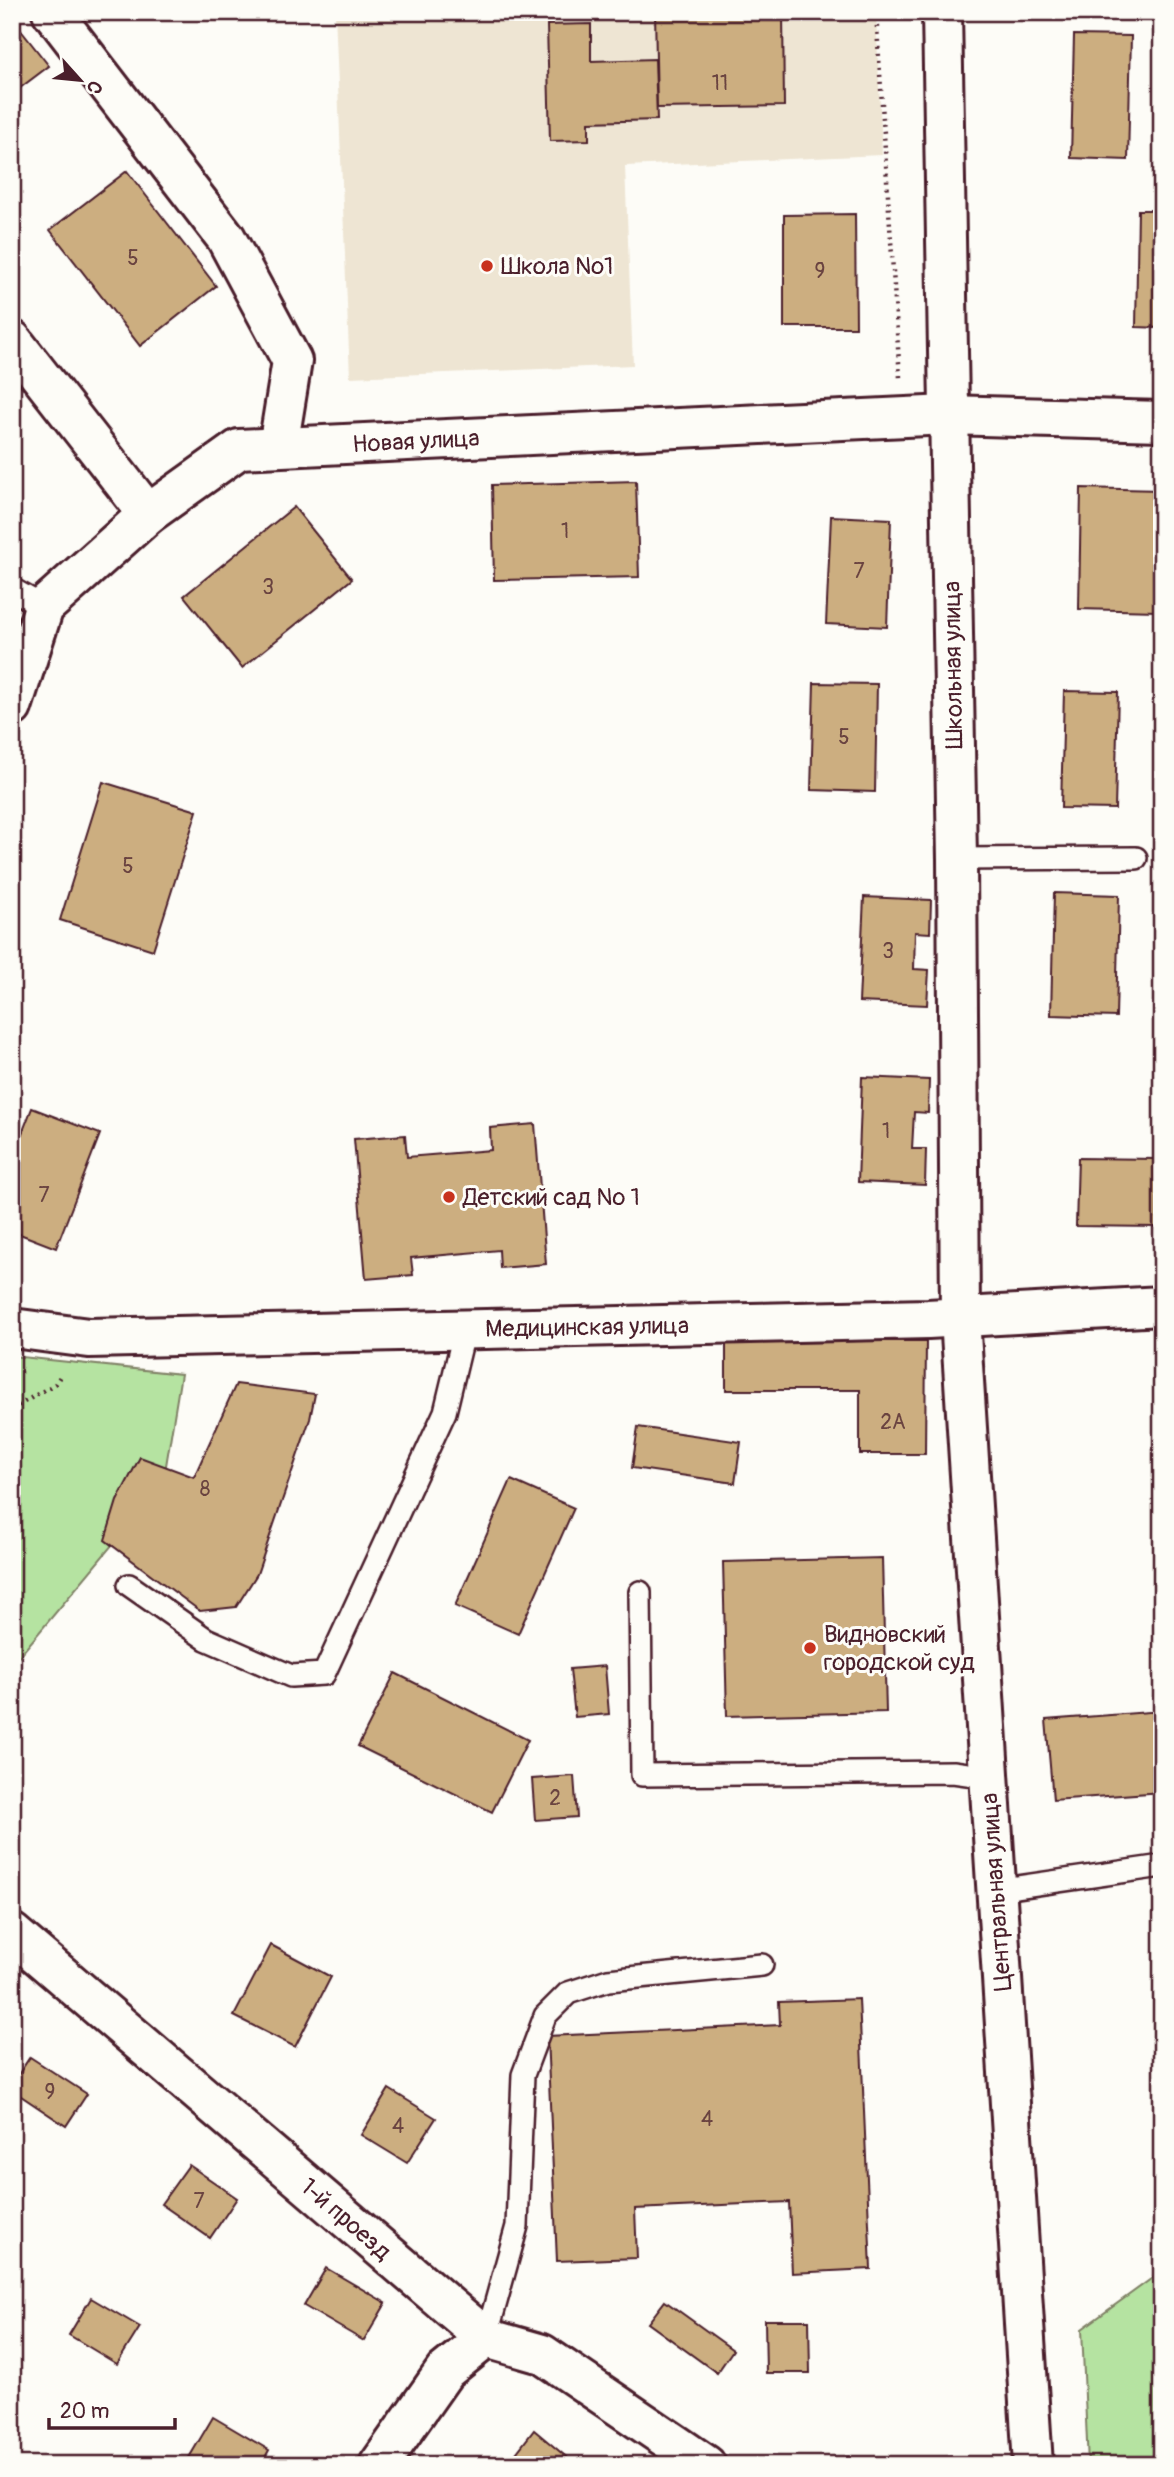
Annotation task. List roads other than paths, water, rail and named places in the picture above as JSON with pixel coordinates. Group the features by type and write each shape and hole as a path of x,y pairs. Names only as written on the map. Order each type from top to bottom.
{"street":[{"path":"52,12 226,238 292,361 278,447"},
{"name":"Школьная улица","path":"942,12 957,859 960,1318"},
{"path":"12,340 148,514"},
{"name":"Новая улица","path":"12,707 28,598 239,449 948,415 1162,421"},
{"name":"Медицинская улица","path":"12,1328 89,1338 960,1318 1162,1306"},
{"name":"Центральная улица","path":"960,1318 1033,2465"},
{"name":"1-й проезд","path":"12,1933 486,2338 542,2354 706,2465"},
{"path":"379,2465 446,2371 486,2338"}],"lane":[{"path":"957,859 1136,858"},
{"path":"129,1585 206,1639 291,1676 324,1674 445,1412 465,1329"},
{"path":"640,1592 642,1775 953,1772 989,1777"},
{"path":"996,1890 1162,1866"},
{"path":"486,2338 517,2226 523,2075 545,2016 568,1993 608,1980 762,1965"}],"place":[{"name":"Школа №1","path":"487,266"},
{"name":"Детский сад № 1","path":"449,1197"},
{"name":"Видновский городской суд","path":"810,1648"}]}
